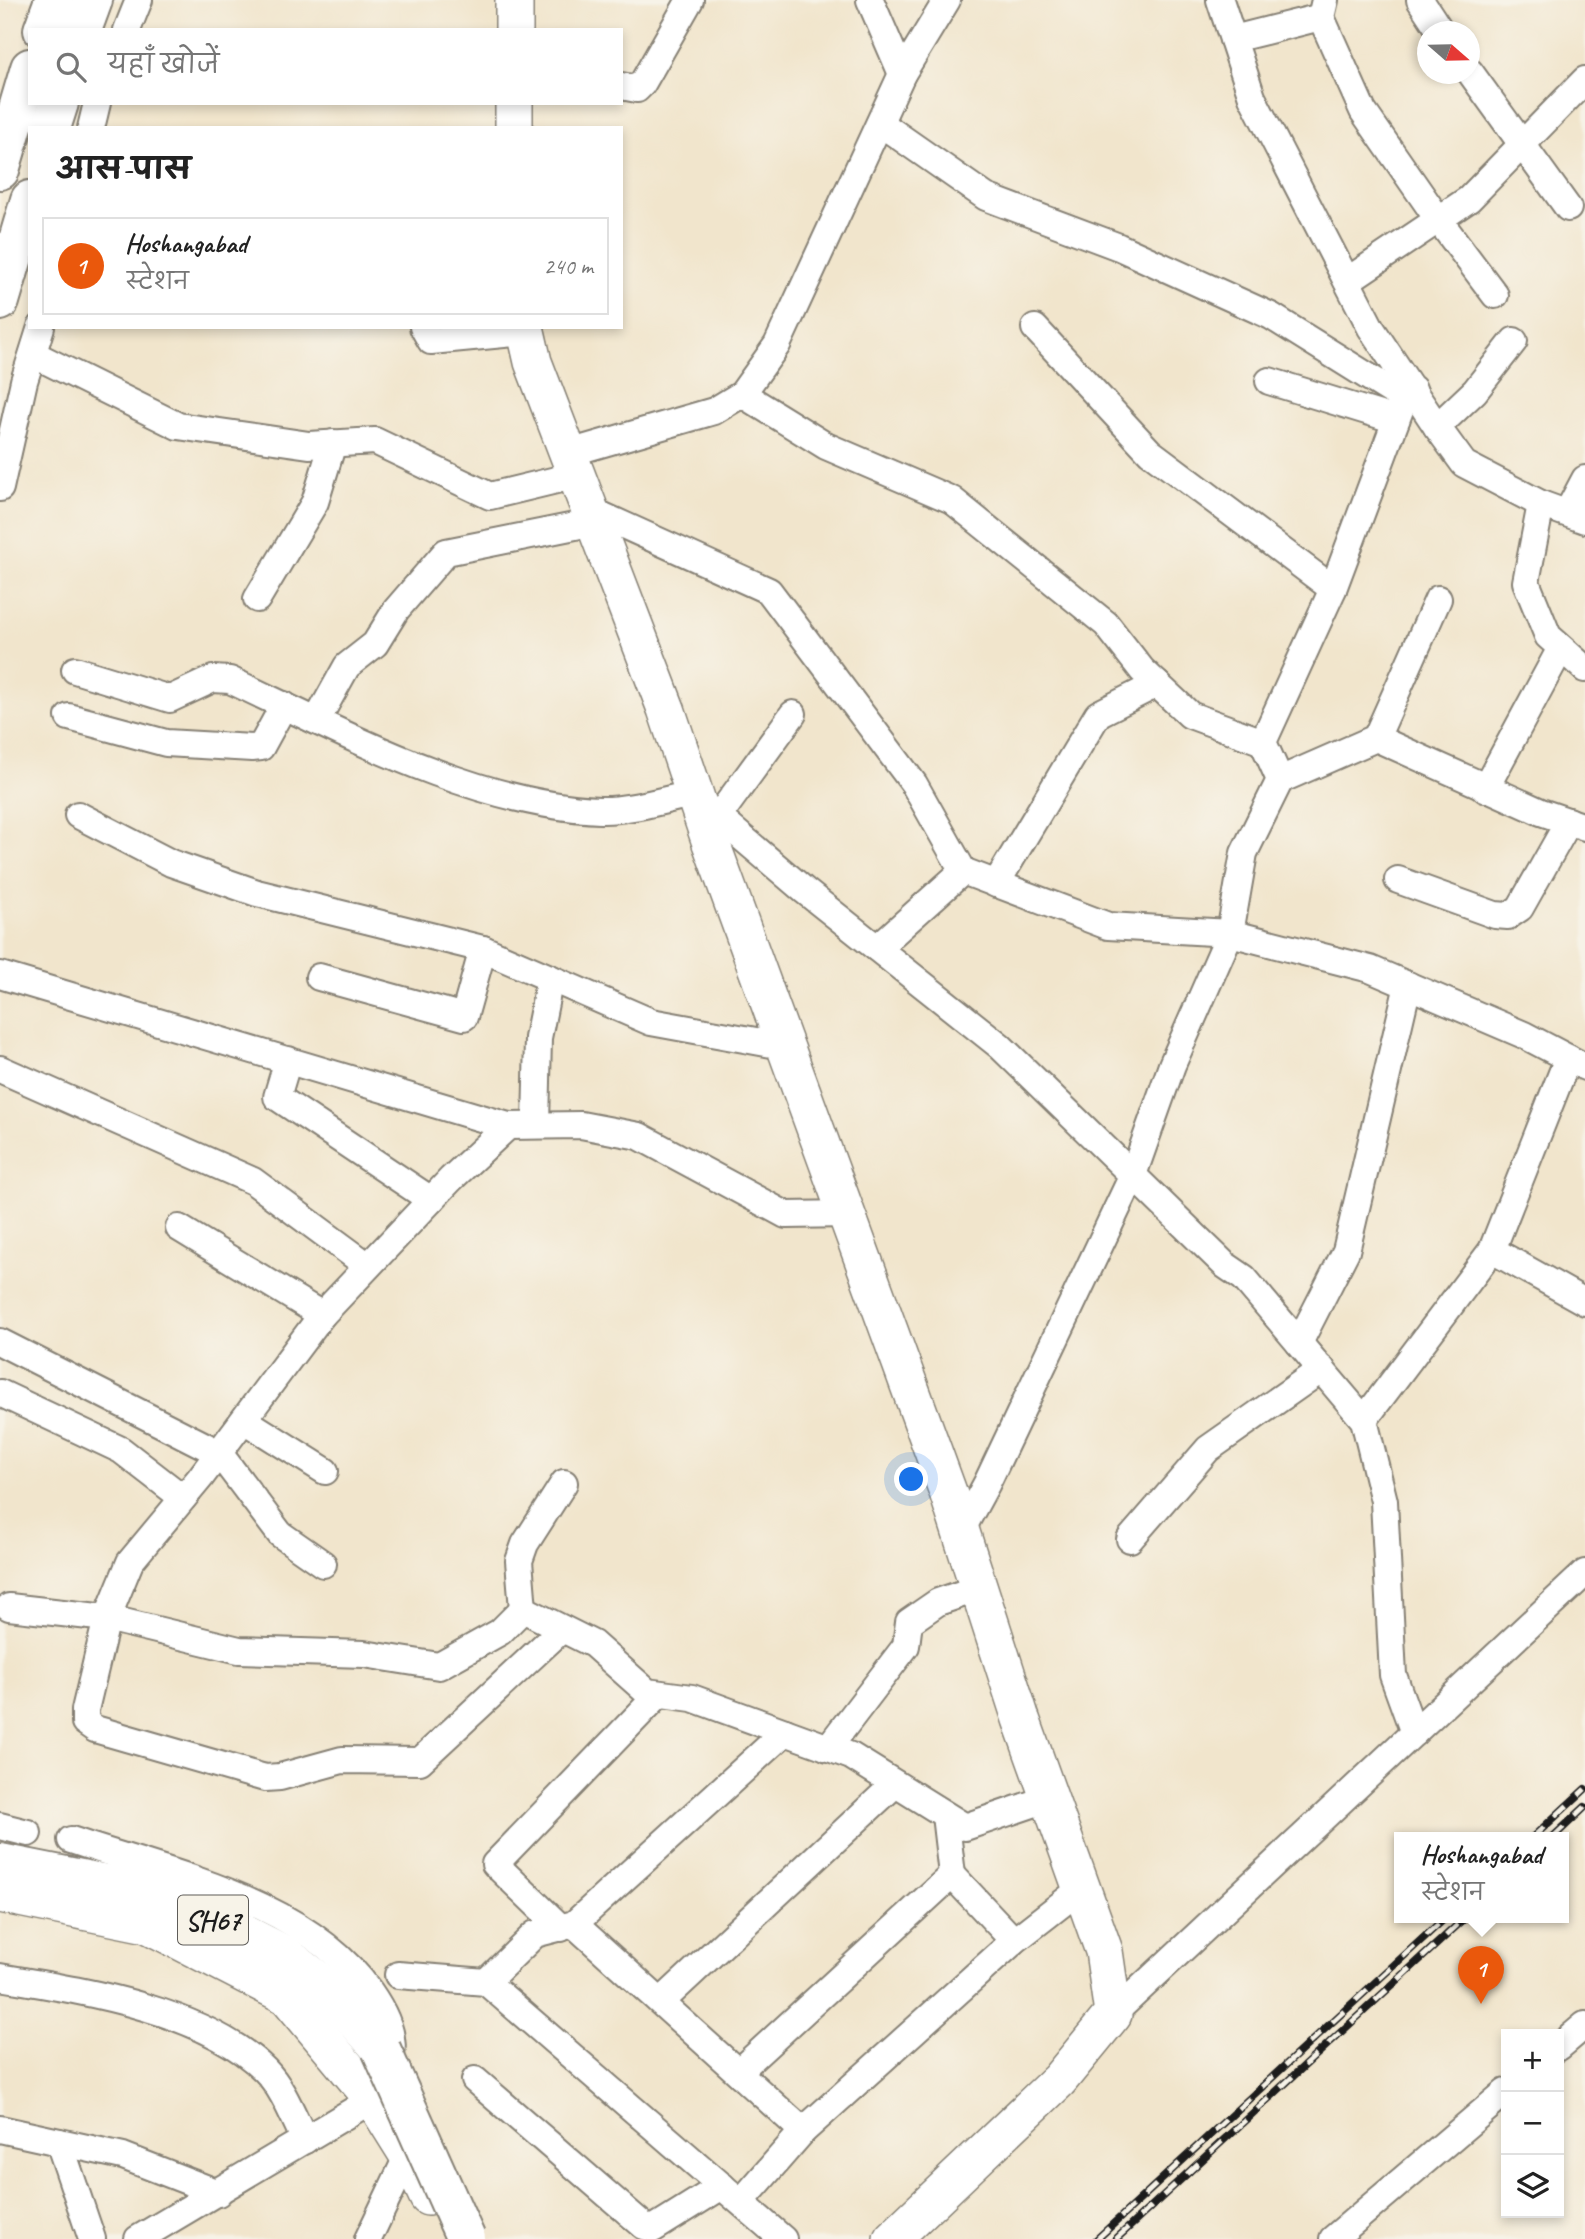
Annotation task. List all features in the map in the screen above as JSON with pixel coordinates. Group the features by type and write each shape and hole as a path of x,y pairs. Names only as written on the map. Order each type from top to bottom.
{"main road":[{"path":"44,28 54,0"},
{"path":"83,28 93,0"},
{"path":"514,0 514,28"},
{"path":"0,170 28,75"},
{"path":"52,126 58,105"},
{"path":"514,105 514,126"},
{"path":"0,300 28,207"},
{"path":"525,330 533,362 703,803 961,1531 1049,1798 1104,1951 1113,2014 1059,2080 892,2239"},
{"name":"SH67","path":"0,1863 136,1890 227,1926 285,1955 323,1984 381,2049 466,2239"},
{"path":"0,1894 147,1924 287,1996 373,2099 408,2155 449,2239"}],"street":[{"path":"128,28 139,0"},
{"path":"623,86 637,89 642,84 690,0"},
{"path":"870,0 902,74"},
{"path":"33,354 178,426 309,445 376,441 490,496 714,411 742,394 777,345 860,158 880,123 902,74 947,0"},
{"path":"1220,0 1252,97 1371,328 1404,403 1333,589 1263,742"},
{"path":"1420,0 1434,21"},
{"path":"1233,39 1323,9 1363,111 1495,295"},
{"path":"1347,281 1468,199 1585,80"},
{"path":"1478,84 1568,208"},
{"path":"91,126 97,105"},
{"path":"880,123 986,197 1119,247 1271,316 1437,427 1464,464 1541,504 1576,517 1585,479"},
{"path":"1035,327 1157,458 1333,589"},
{"path":"0,488 40,329"},
{"path":"424,329 430,341 525,330"},
{"path":"1437,427 1475,391 1514,341"},
{"path":"1269,381 1404,403"},
{"path":"742,394 827,446 952,500 1106,624 1142,670 1190,715 1263,742 1280,780"},
{"path":"257,598 315,502 333,443"},
{"path":"1541,504 1526,582 1548,636 1585,669"},
{"path":"317,720 347,666 375,645 391,616 446,552 593,516 769,591 914,784 962,871 1108,926 1230,933 1370,969 1577,1063 1492,1250 1364,1420"},
{"path":"961,1531 987,1483 1133,1175 1172,1065 1230,933 1244,853 1280,780 1376,738 1438,599"},
{"path":"1486,789 1561,648"},
{"path":"75,670 170,699 222,677 379,750 522,801 602,810 703,803 793,714"},
{"path":"996,884 1098,713 1157,684"},
{"path":"69,717 166,743 252,748 261,747 267,740 284,705"},
{"path":"1376,738 1486,789 1577,824 1520,908 1508,916 1495,915 1398,880"},
{"path":"703,803 1000,1045 1225,1265 1244,1278 1364,1420 1384,1501 1393,1675 1414,1733"},
{"path":"78,815 171,863 257,893 482,949 651,1021 788,1048"},
{"path":"877,947 962,871"},
{"path":"319,977 464,1017 482,949"},
{"path":"0,975 508,1126 581,1125 639,1136 786,1215 849,1214"},
{"path":"536,1125 538,1038 550,978"},
{"path":"1299,1343 1346,1251 1408,985"},
{"path":"288,1060 277,1097 431,1200"},
{"path":"0,1069 253,1181 368,1266"},
{"path":"508,1126 431,1200 322,1315 219,1453 130,1562 107,1618 85,1710 85,1722 96,1728 264,1778 280,1777 342,1760 420,1761 562,1629"},
{"path":"179,1228 322,1315"},
{"path":"1492,1250 1585,1302"},
{"path":"0,1342 219,1453 280,1534 323,1564"},
{"path":"1130,1539 1208,1449 1322,1370"},
{"path":"0,1393 121,1450 183,1498"},
{"path":"244,1420 326,1471"},
{"path":"9,1607 107,1618 239,1650 363,1654 439,1666 500,1632 523,1609 519,1561 525,1544 564,1483"},
{"path":"1113,2014 1585,1573"},
{"path":"828,1748 906,1646 909,1622 938,1602 979,1588"},
{"path":"523,1609 593,1644 647,1692 692,1698 851,1756 965,1827 1049,1798"},
{"path":"659,1694 495,1864 567,1926 662,2001 803,2131"},
{"path":"486,1982 535,1934 567,1926 785,1732"},
{"path":"662,2001 895,1784"},
{"path":"945,1815 953,1875 1014,1941"},
{"path":"0,1826 29,1833"},
{"path":"71,1840 246,1899 313,1935 354,1968 387,2017 391,2031 392,2046 385,2079 373,2099 138,2239"},
{"path":"739,2071 953,1875"},
{"path":"475,2080 644,2226 653,2228 731,2194 1014,1941 1082,1888"},
{"path":"398,1975 486,1982 783,2239"},
{"path":"0,1977 98,1994 209,2031 266,2070 305,2140"},
{"path":"1564,2043 1585,2025"},
{"path":"1333,2239 1501,2096"},
{"path":"0,2129 123,2156 218,2193"},
{"path":"59,2141 92,2239"},
{"path":"368,2239 408,2155"}],"railway":[{"path":"1538,1832 1585,1789"},
{"path":"1558,1832 1585,1807"},
{"path":"1097,2239 1440,1923"},
{"path":"1116,2239 1460,1923"}],"place":[{"name":"Hoshangabad","path":"1481,2004"}]}
